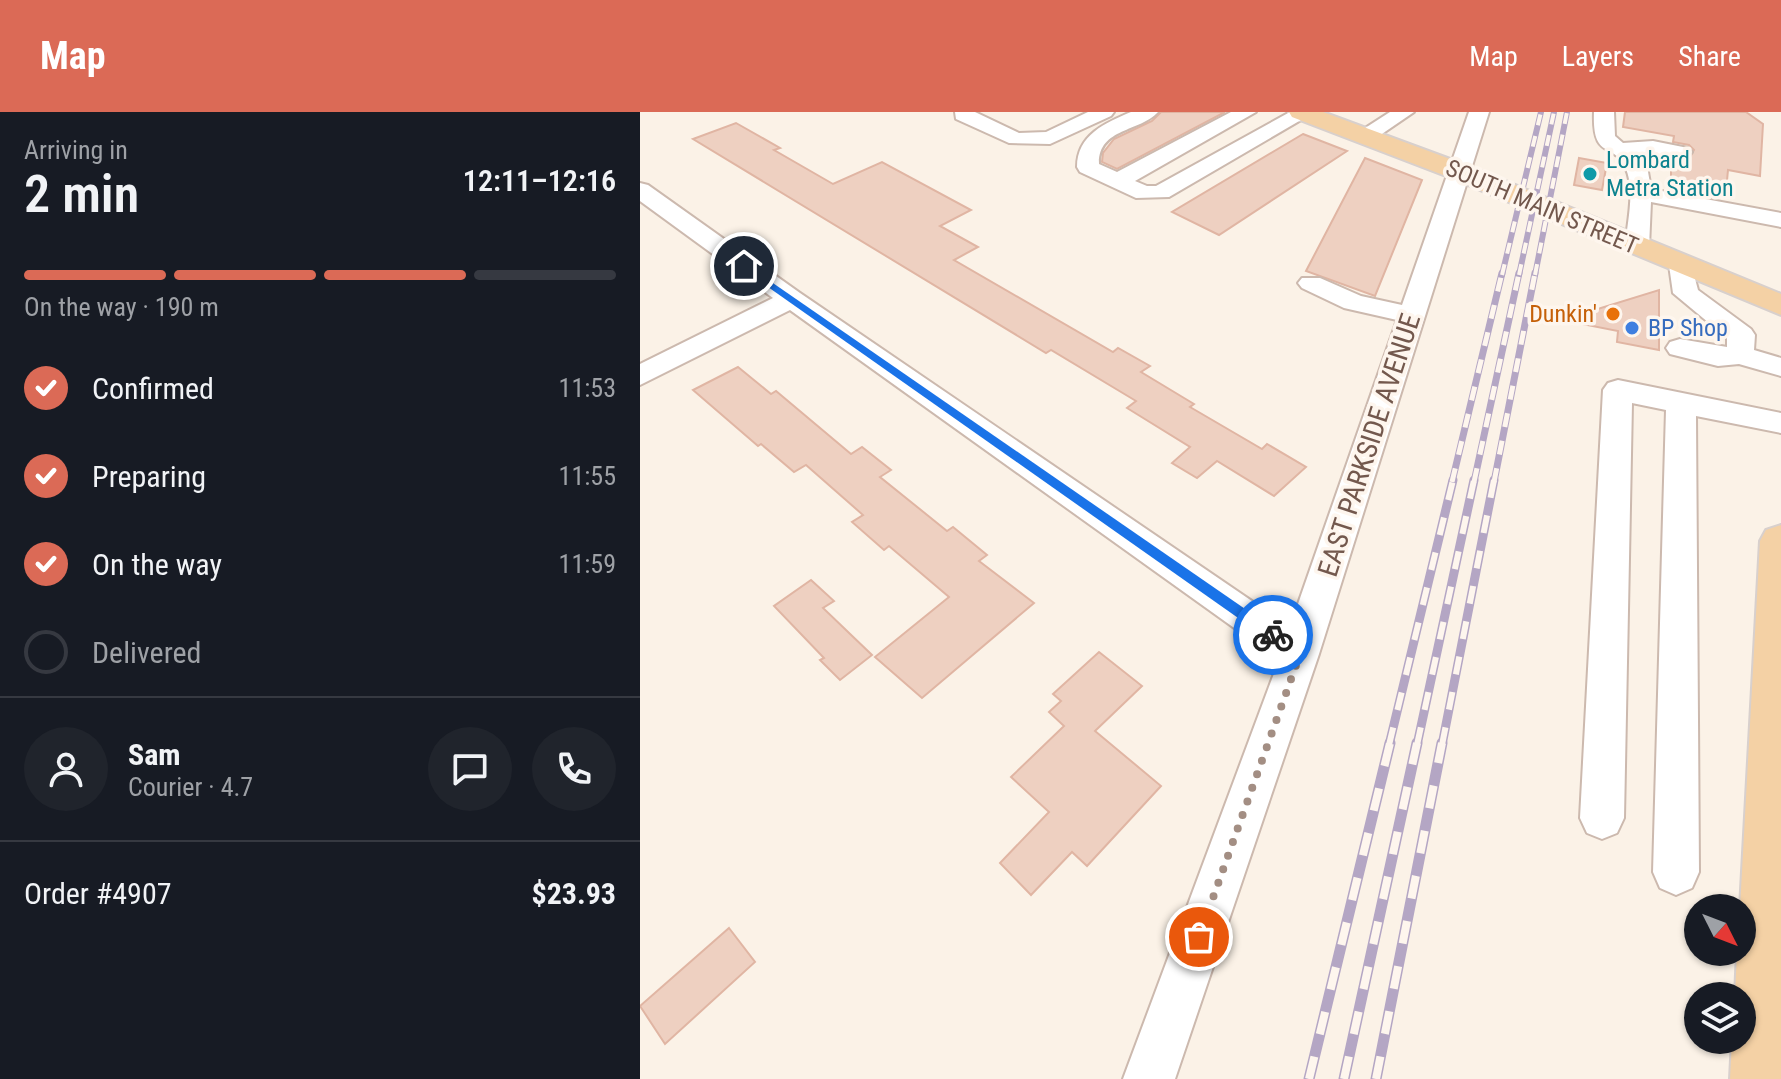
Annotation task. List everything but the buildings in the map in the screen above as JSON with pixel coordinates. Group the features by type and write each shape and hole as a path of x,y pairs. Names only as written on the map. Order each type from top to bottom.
{"main road":[{"name":"SOUTH MAIN STREET","path":"1302,112 1460,172 1781,305"},
{"path":"1762,1079 1774,945 1781,541"}],"street":[{"path":"965,112 963,115 1016,139 1050,138 1104,112"},
{"path":"1148,112 1094,139 1086,155 1088,167 1144,193 1161,192 1302,112"},
{"path":"1118,181 1246,112"},
{"path":"1366,136 1404,112"},
{"name":"EAST PARKSIDE AVENUE","path":"1149,1079 1300,654 1479,112"},
{"path":"1604,112 1602,131 1605,139 1636,167 1639,193 1637,247"},
{"path":"996,131 1024,118"},
{"path":"1618,150 1653,147 1681,152"},
{"path":"1639,193 1781,220"},
{"path":"644,197 1300,654"},
{"path":"1681,265 1686,293 1741,335 1740,355"},
{"path":"1311,283 1353,302 1413,315"},
{"path":"640,376 791,299"},
{"path":"1680,348 1718,357 1740,355 1781,367"},
{"path":"1602,818 1618,390 1781,423"},
{"path":"1676,872 1681,403"}],"railway":[{"path":"1502,275 1541,112"},
{"path":"1519,275 1554,112"},
{"path":"1535,275 1567,112"},
{"path":"1452,482 1502,273"},
{"path":"1474,482 1519,273"},
{"path":"1494,482 1535,273"},
{"path":"1389,745 1453,480"},
{"path":"1417,745 1474,480"},
{"path":"1442,745 1494,480"},
{"path":"1309,1079 1390,743"},
{"path":"1344,1079 1417,743"},
{"path":"1376,1079 1442,743"}],"way so far":[{"path":"1199,937 1300,654 1273,635"}],"place":[{"name":"Lombard Metra Station","path":"1590,174"},
{"name":"Dunkin'","path":"1613,314"},
{"name":"BP Shop","path":"1632,328"}],"route":[{"path":"744,266 1273,635"}]}
